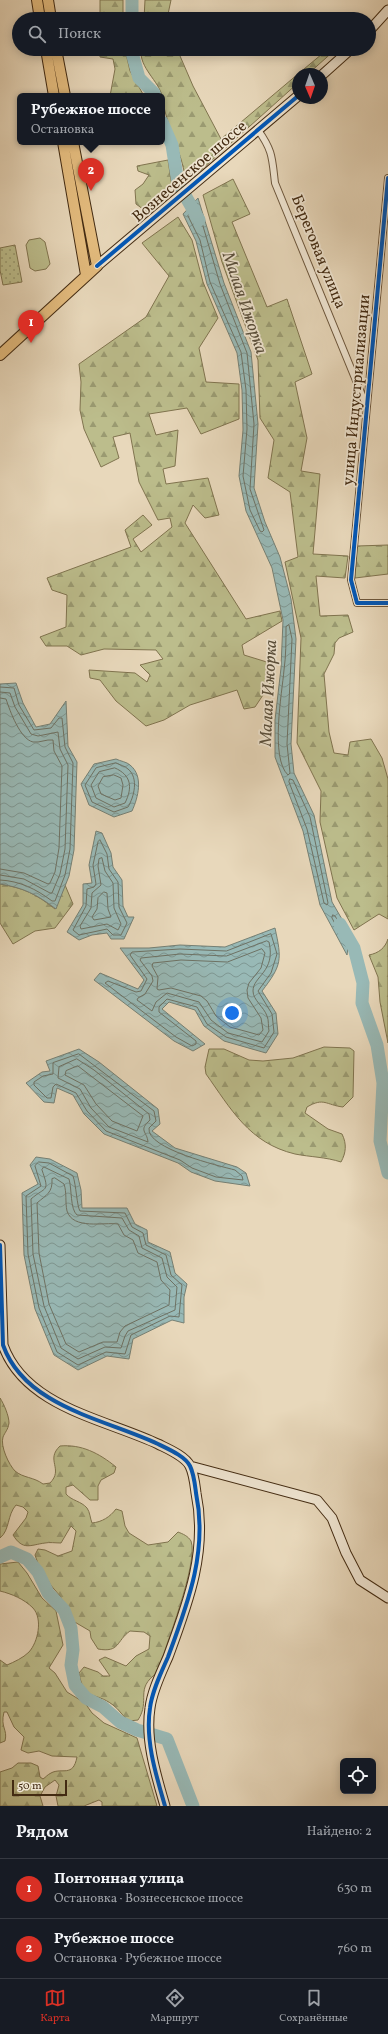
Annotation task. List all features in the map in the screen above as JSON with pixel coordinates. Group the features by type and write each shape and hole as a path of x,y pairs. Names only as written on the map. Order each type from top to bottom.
{"main road":[{"path":"37,0 39,12"},
{"path":"48,0 50,12"},
{"path":"47,56 53,93"},
{"path":"57,56 64,93"},
{"path":"63,145 86,275"},
{"path":"74,145 97,266"},
{"name":"Вознесенское шоссе","path":"0,355 97,266"}],"street":[{"path":"376,23 388,10"},
{"path":"328,70 343,56"},
{"name":"Вознесенское шоссе","path":"97,266 292,101"},
{"name":"Береговая улица","path":"258,130 270,147 273,157 275,183 367,407"},
{"name":"улица Индустриализации","path":"388,178 386,240 367,407 351,580 357,603 388,603"},
{"path":"386,240 388,245"},
{"path":"0,1246 3,1345 8,1357 23,1379 50,1398 71,1409 170,1450 190,1466 317,1500 332,1518 346,1553 360,1580 388,1598"},
{"path":"164,1806 149,1726 150,1707 190,1597 198,1558 200,1510 190,1466"}],"green space":[{"path":"100,0 123,0 123,12 100,12"},
{"path":"145,0 171,0 168,12 144,12"},
{"path":"127,56 130,71 142,93 111,93 115,69 113,59 100,57"},
{"path":"141,56 180,56 193,86 221,139 292,79 292,88 201,170 194,173 188,173 184,171 168,122 165,110 165,93 161,93 146,68"},
{"path":"320,56 328,56 315,68 305,68"},
{"path":"168,160 172,187 160,196 147,212 136,204 135,190 143,184 149,175 138,171 137,166"},
{"path":"233,179 250,214 232,222 267,307 287,299 312,374 295,382 307,438 301,471 320,474 313,554 348,556 345,578 316,576 320,616 348,615 353,632 339,638 335,643 334,654 324,674 329,732 334,753 348,755 350,742 371,739 382,758 388,779 388,919 379,914 354,930 337,898 320,822 321,791 297,743 301,638 285,562 298,557 290,492 268,478 274,440 260,418 258,360 222,262 203,195"},
{"path":"178,217 192,240 203,282 218,318 199,348 206,382 239,384 239,419 201,434 187,408 149,414 156,435 178,430 175,466 163,469 166,484 208,478 219,515 205,518 193,505 185,523 246,619 280,611 282,621 242,645 244,655 270,663 273,680 255,707 244,709 237,690 190,705 164,720 146,726 116,701 100,680 90,678 89,670 135,673 147,682 150,675 140,665 163,659 156,650 104,649 81,655 67,646 46,646 40,637 66,627 67,595 52,590 47,578 131,547 125,530 143,515 152,525 133,539 141,552 172,527 170,518 158,520 139,482 130,433 113,437 119,458 101,467 84,429 80,410 81,382 79,364 146,317 169,276 142,243"},
{"path":"40,238 45,242 50,264 46,269 35,271 30,268 26,245 29,240"},
{"path":"15,245 22,282 3,285 0,270 0,248"},
{"path":"388,545 388,574 355,578 357,546"},
{"path":"0,884 16,887 29,892 42,899 55,909 65,885 73,904 55,928 35,931 13,944 0,923"},
{"path":"388,939 388,1043 380,1002 378,977 369,955 381,950"},
{"path":"324,1047 350,1048 354,1051 353,1097 343,1107 325,1102 317,1102 307,1107 305,1113 328,1129 342,1134 345,1141 345,1148 341,1162 295,1154 279,1149 265,1142 253,1133 233,1112 206,1074 205,1067 209,1049 224,1049 249,1060 263,1061 293,1058"},
{"path":"0,1398 6,1410 9,1423 2,1441 8,1460 15,1471 43,1484 50,1483 54,1478 55,1473 54,1456 60,1446 75,1446 90,1450 116,1467 114,1473 101,1480 98,1486 98,1500 90,1500 73,1485 66,1487 66,1494 87,1508 92,1523 106,1519 116,1509 122,1511 125,1526 129,1533 148,1545 168,1542 178,1532 187,1536 191,1541 192,1552 190,1567 180,1606 157,1673 146,1684 142,1713 138,1720 129,1721 113,1705 87,1692 81,1682 79,1673 84,1667 98,1672 103,1676 110,1676 99,1660 105,1657 126,1666 136,1656 149,1649 150,1636 144,1632 130,1631 114,1648 105,1650 98,1649 91,1638 90,1631 73,1621 60,1596 42,1575 35,1555 38,1549 45,1550 58,1556 72,1551 76,1531 71,1526 61,1543 48,1543 31,1546 24,1545 20,1543 13,1535 26,1518 28,1512 23,1507 16,1505 11,1513 5,1531 0,1538"},
{"path":"18,1562 27,1573 42,1598 56,1611 63,1645 49,1668 55,1673 67,1692 85,1703 92,1713 104,1723 137,1738 157,1806 102,1806 102,1802 99,1800 84,1806 58,1806 56,1796 59,1785 55,1780 45,1787 40,1796 43,1806 0,1806 0,1772 12,1768 18,1763 31,1763 38,1766 40,1777 43,1779 55,1771 70,1770 73,1768 77,1757 52,1756 39,1751 28,1753 21,1750 24,1737 14,1727 7,1712 4,1712 3,1717 6,1737 5,1741 0,1743 0,1660 7,1665 27,1654 32,1648 37,1637 39,1624 36,1613 26,1602 18,1597 0,1591 0,1564"}],"water":[{"path":"198,198 224,283 251,352 258,424 254,488 265,522 280,557 291,599 296,639 291,744 294,773 314,815 332,902 350,933 347,955 320,905 303,831 275,757 275,720 281,668 283,620 272,568 246,511 239,476 243,430 242,390 237,353 207,284 196,241 183,214"},
{"path":"16,683 23,703 36,727 50,724 66,701 68,746 77,762 74,850 69,876 56,909 30,892 16,887 0,884 0,684"},
{"path":"116,759 129,764 134,770 138,781 138,794 132,811 114,817 89,805 81,784 94,764"},
{"path":"96,831 102,833 111,853 113,867 122,880 123,906 128,917 134,917 124,939 111,939 107,933 92,935 79,940 67,932 83,905 83,884 92,883 89,865"},
{"path":"275,928 279,948 279,962 269,982 262,991 276,1013 278,1034 266,1053 224,1041 204,1026 195,1010 169,1002 162,1009 205,1044 193,1051 174,1041 94,980 100,973 138,989 144,980 120,948 149,948 180,945 225,947"},
{"path":"79,1049 99,1062 158,1109 160,1124 152,1131 175,1148 237,1167 246,1173 250,1186 215,1181 191,1172 178,1163 104,1134 84,1114 73,1095 57,1088 54,1103 44,1102 26,1083 42,1072 50,1071 46,1061"},
{"path":"36,1157 50,1159 77,1173 81,1190 82,1208 127,1208 135,1224 147,1230 148,1242 170,1252 175,1273 187,1284 184,1297 184,1323 172,1320 133,1339 129,1359 107,1356 78,1370 54,1355 35,1309 24,1255 22,1193 38,1184 30,1165"}],"waterway":[{"name":"Малая Ижорка","path":"132,0 132,12"},
{"name":"Малая Ижорка","path":"133,56 139,78 154,93"},
{"name":"Малая Ижорка","path":"165,129 172,145 178,183 199,220"},
{"name":"Малая Ижорка","path":"340,924 354,948 363,983 362,1003 377,1045 383,1083 380,1141 388,1173"},
{"path":"0,1557 11,1552 27,1559 38,1572 48,1593 64,1610 71,1628 73,1650 71,1665 75,1685 86,1698 103,1707 120,1722 137,1730 167,1739 193,1806"}],"cycle path":[{"path":"97,266 292,101"},
{"path":"388,178 351,580 357,603 388,603"},
{"path":"0,1245 3,1345 14,1366 29,1383 48,1397 91,1418 158,1444 188,1462 192,1472 199,1514 200,1536 198,1556 189,1597 153,1695 149,1720 152,1757 165,1806"}],"place":[{"name":"Рубежное шоссе","path":"91,191"},
{"name":"Понтонная улица","path":"31,343"}]}
